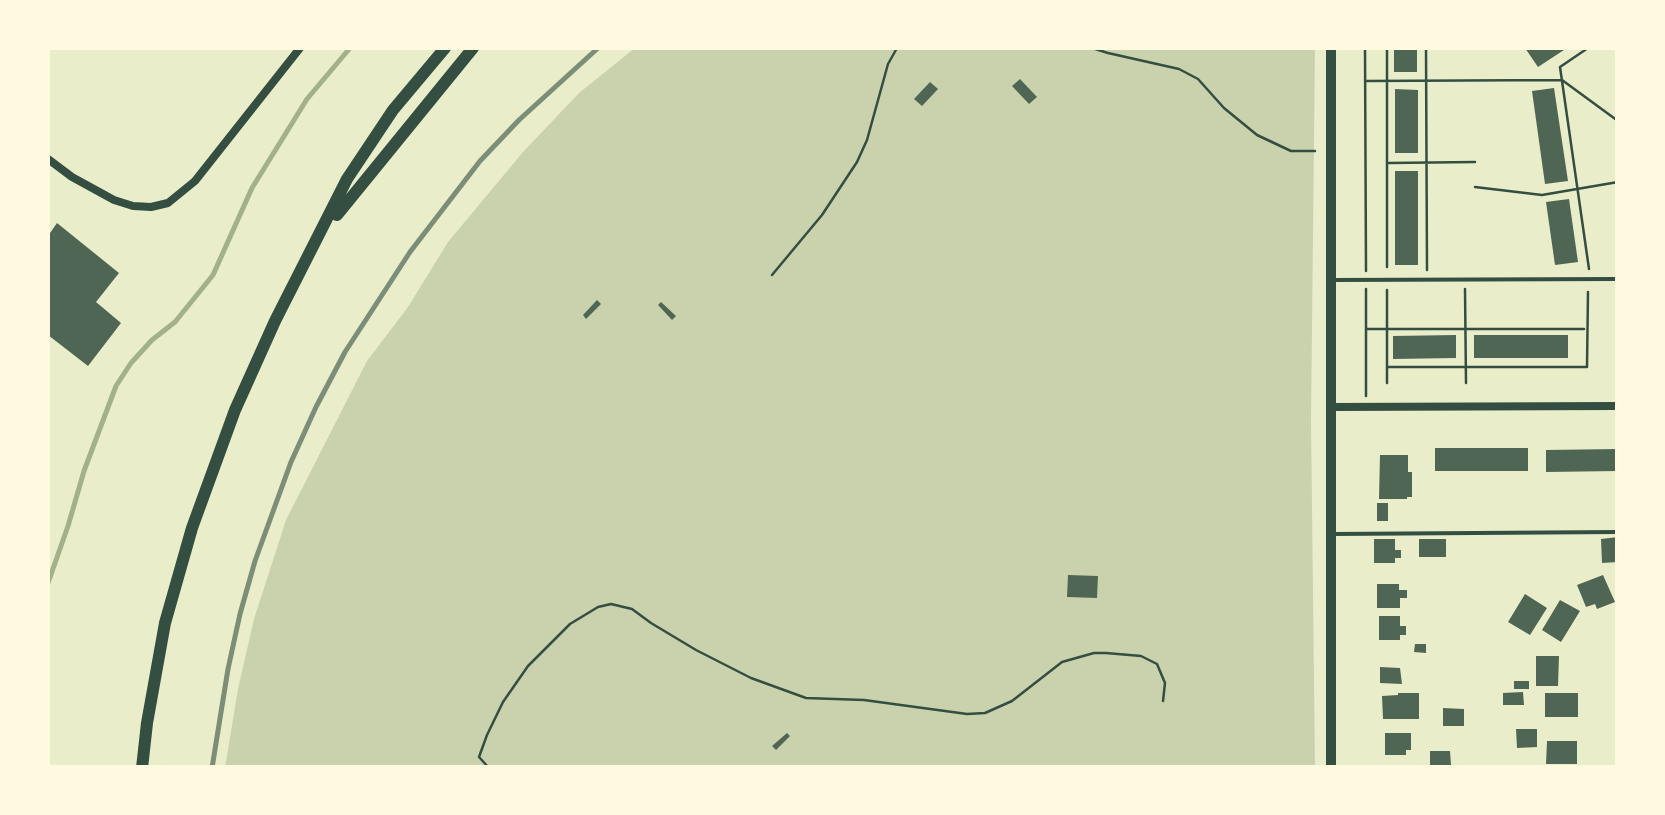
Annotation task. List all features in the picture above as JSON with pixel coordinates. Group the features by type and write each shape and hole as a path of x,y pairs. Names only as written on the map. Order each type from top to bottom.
{"highway":[{"path":"142,768 165,623 192,528 235,410 347,179 394,110 446,48"},
{"path":"320,236 473,48"}],"main road":[{"path":"1330,48 1331,768"}],"street":[{"path":"48,159 114,200 134,206 168,203 194,181 300,48"},
{"path":"1330,408 1618,406"}],"lane":[{"path":"1330,280 1618,279"},
{"path":"1330,534 1618,532"}],"path":[{"path":"772,275 822,214 857,162 888,64 897,48"},
{"path":"1092,48 1179,69 1198,80 1224,108 1257,134 1291,151 1331,152"},
{"path":"1365,48 1366,406"},
{"path":"1387,48 1387,383"},
{"path":"1426,48 1424,202 1428,270"},
{"path":"1560,67 1586,48"},
{"path":"1388,368 1587,367 1585,244 1560,67 1555,61"},
{"path":"1365,81 1562,80 1618,121"},
{"path":"1420,119 1426,119"},
{"path":"1387,163 1475,162"},
{"path":"1475,187 1542,195 1618,182"},
{"path":"1574,215 1581,214"},
{"path":"1421,232 1427,232"},
{"path":"1578,244 1585,244"},
{"path":"1465,280 1466,382"},
{"path":"1366,329 1588,328"},
{"path":"1490,360 1490,368"},
{"path":"1517,360 1517,368"},
{"path":"1552,360 1552,367"},
{"path":"1410,361 1410,368"},
{"path":"1440,361 1440,368"},
{"path":"489,768 479,757 487,735 503,702 528,666 570,624 598,607 611,604 632,609 696,650 751,678 806,698 985,713 1012,701 1062,662 1106,652 1141,656 1157,664 1165,683 1162,701"}],"green space":[{"path":"635,48 1315,48 1311,421 1315,767 225,768 254,619 286,520 367,361 408,307 448,242 523,152 579,93"}],"building":[{"path":"1394,48 1417,48 1417,72 1394,72"},
{"path":"1525,48 1567,48 1538,67"},
{"path":"1020,79 1037,97 1029,104 1012,86"},
{"path":"930,82 938,89 922,106 914,99"},
{"path":"1554,88 1568,181 1545,184 1532,91"},
{"path":"1395,89 1418,90 1418,153 1395,153"},
{"path":"1395,171 1418,171 1418,265 1395,265"},
{"path":"1569,199 1578,262 1555,265 1546,202"},
{"path":"57,223 119,273 96,302 121,323 88,366 48,335 48,236"},
{"path":"597,300 601,304 586,319 583,315"},
{"path":"661,302 676,316 672,320 658,305"},
{"path":"1456,335 1456,358 1393,359 1393,336"},
{"path":"1474,335 1568,335 1568,358 1474,358"},
{"path":"1435,448 1528,448 1528,471 1435,471"},
{"path":"1618,449 1618,471 1546,472 1546,450"},
{"path":"1380,455 1408,455 1412,497 1379,499"},
{"path":"1377,503 1388,503 1388,521 1377,521"},
{"path":"1618,537 1618,562 1602,563 1601,539"},
{"path":"1374,539 1395,539 1395,550 1401,550 1401,558 1395,558 1395,563 1374,563"},
{"path":"1419,539 1446,539 1446,557 1419,557"},
{"path":"1068,575 1098,576 1097,598 1067,597"},
{"path":"1603,575 1615,602 1597,609 1595,604 1586,607 1577,585"},
{"path":"1377,584 1399,584 1399,590 1407,590 1407,598 1400,598 1400,608 1377,608"},
{"path":"1525,594 1547,608 1530,635 1508,622"},
{"path":"1560,600 1580,611 1561,642 1542,630"},
{"path":"1379,616 1400,616 1400,626 1406,626 1406,635 1400,635 1400,640 1379,640"},
{"path":"1415,644 1426,644 1426,653 1414,652"},
{"path":"1536,656 1559,656 1558,686 1536,686"},
{"path":"1380,667 1400,668 1402,684 1380,683"},
{"path":"1514,681 1529,681 1529,689 1514,689"},
{"path":"1523,692 1524,705 1503,705 1503,693"},
{"path":"1419,693 1419,719 1383,719 1382,696"},
{"path":"1545,693 1578,693 1578,717 1545,717"},
{"path":"1443,708 1464,709 1464,726 1443,726"},
{"path":"1516,729 1537,729 1537,747 1517,748"},
{"path":"787,733 790,736 776,750 772,746"},
{"path":"1385,733 1411,733 1411,750 1406,750 1406,755 1385,755"},
{"path":"1547,741 1577,741 1577,764 1546,764"},
{"path":"1430,751 1450,751 1451,765 1430,766"}],"waterway":[{"path":"48,583 116,386 131,363 175,322 213,275 252,188 307,99 350,48"}],"railway":[{"path":"212,768 228,669 255,561 291,462 345,352 410,252 480,161 598,48"}]}
